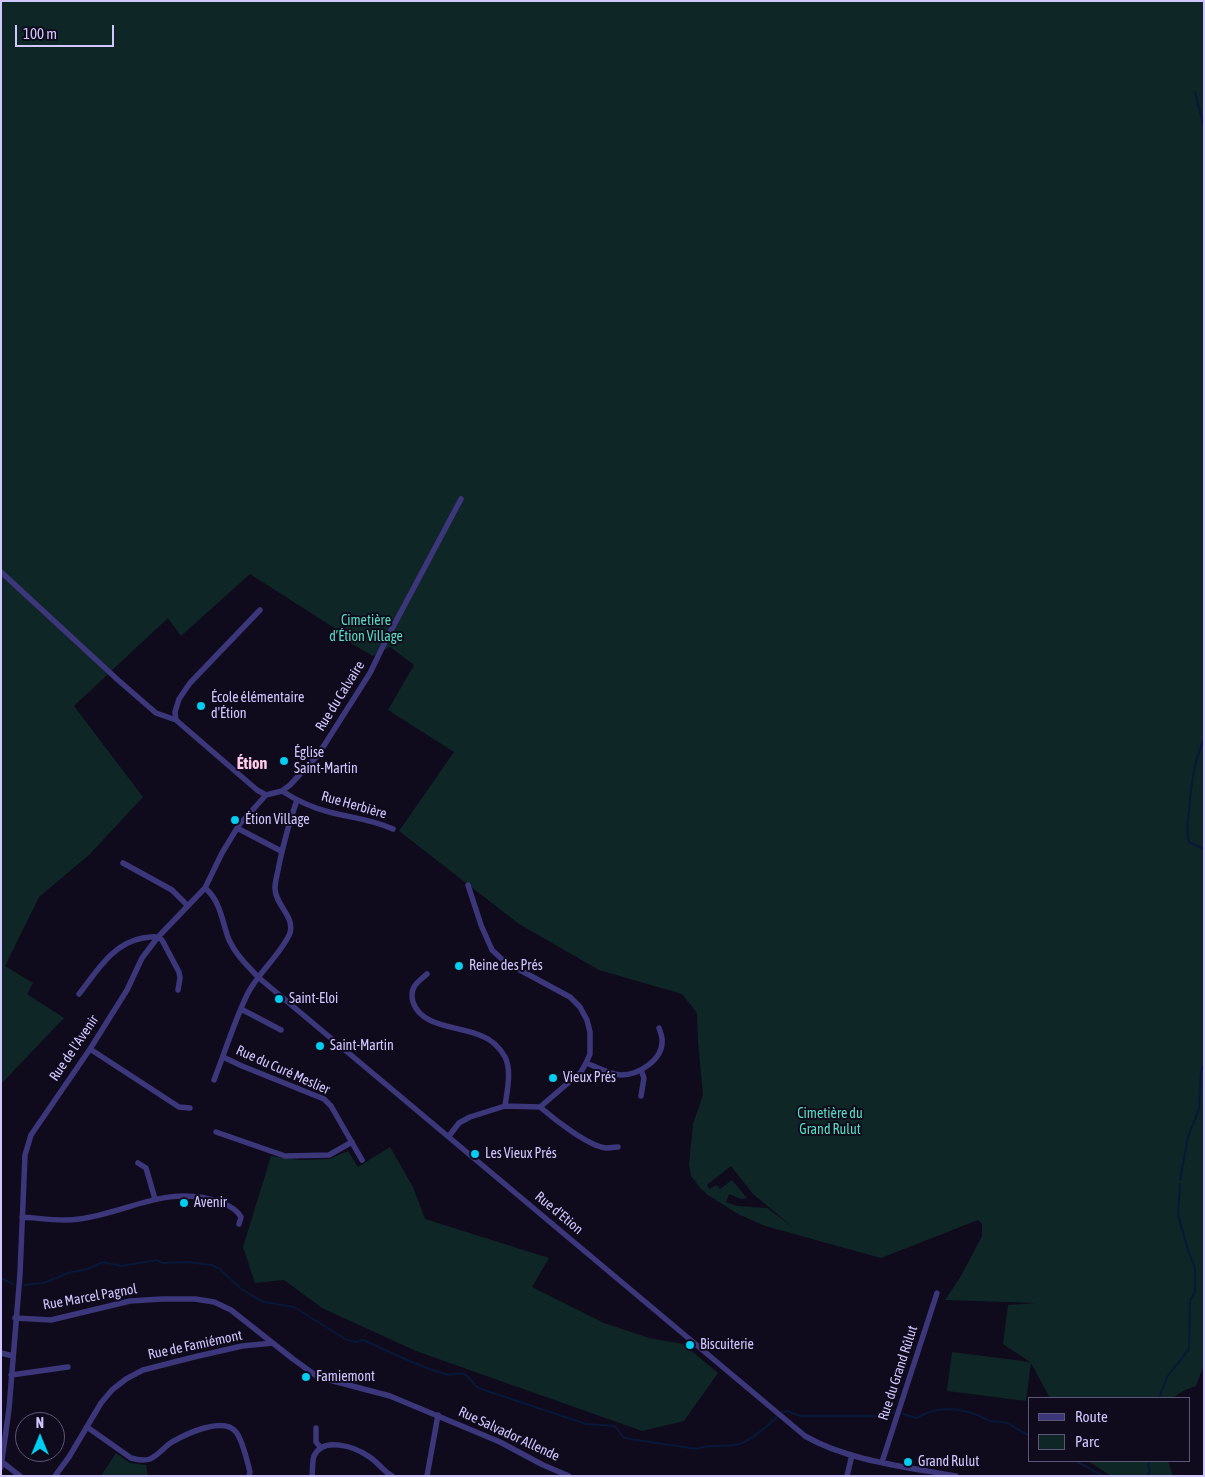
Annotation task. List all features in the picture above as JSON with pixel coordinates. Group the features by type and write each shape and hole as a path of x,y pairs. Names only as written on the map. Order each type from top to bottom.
{"street":[{"name":"Rue du Calvaire","path":"282,791 290,785 318,754 370,673 461,499"},
{"path":"1,572 156,713 176,720 247,782 266,795 282,791"},
{"path":"176,720 175,712 179,699 190,684 260,610"},
{"name":"Rue Herbière","path":"282,791 297,800 326,811 376,821 393,829"},
{"name":"Rue de l'Avenir","path":"2,1464 20,1274 25,1155 31,1135 90,1049 127,990 142,958 158,937 206,888 222,853 237,828 266,795"},
{"path":"214,1080 247,995 290,932 291,924 275,892 281,851 297,800"},
{"path":"237,828 281,851"},
{"path":"123,864 172,890 188,906"},
{"path":"468,885 481,925 492,950 505,962 570,997 580,1007 590,1032 590,1054 581,1072 540,1107"},
{"name":"Rue d'Etion","path":"206,888 213,894 229,940 238,957 258,977 805,1436 819,1444 852,1455 956,1476"},
{"path":"79,994 102,964 120,947 135,939 153,936 162,940 179,972 178,990"},
{"path":"427,974 413,986 412,995 418,1012 427,1020 482,1036 496,1044 505,1058 508,1073 505,1106"},
{"path":"241,1009 281,1030"},
{"path":"586,1063 620,1075 641,1070 651,1063 660,1052 663,1040 659,1028"},
{"path":"90,1049 179,1107 190,1108"},
{"name":"Rue du Curé Meslier","path":"223,1057 324,1099 331,1106 362,1160"},
{"path":"641,1070 644,1078 641,1096"},
{"path":"449,1136 459,1123 470,1117 505,1106 540,1107 553,1119 594,1144 606,1148 618,1147"},
{"path":"216,1132 285,1156 329,1155 352,1142"},
{"path":"138,1163 146,1168 155,1199"},
{"path":"22,1217 76,1220 174,1195 203,1196 223,1203 239,1212 241,1217 239,1224"},
{"name":"Rue du Grand Rûlut","path":"882,1462 937,1293"},
{"name":"Rue Marcel Pagnol","path":"15,1318 51,1320 130,1301 195,1299 214,1302 232,1310 318,1377 390,1396 438,1415"},
{"name":"Rue de Famiémont","path":"55,1476 69,1457 101,1403 112,1390 126,1379 144,1370 242,1346 273,1343"},
{"path":"1,1353 13,1356"},
{"path":"11,1374 68,1368"},
{"path":"427,1476 438,1415"},
{"name":"Rue Salvador Allende","path":"438,1415 500,1442 543,1465 569,1476"},
{"path":"87,1427 131,1458 139,1461 149,1459 171,1443 210,1426 221,1424 236,1431 250,1472 249,1476"},
{"path":"316,1428 316,1442 321,1448"},
{"path":"312,1476 314,1455 321,1448 333,1444 346,1446 369,1456 392,1476"},
{"path":"847,1476 852,1455"},
{"path":"2,1464 20,1476"}],"green space":[{"path":"1,1 1204,1 1204,1365 1196,1386 1174,1397 1049,1397 1031,1363 1026,1401 947,1391 952,1352 1030,1362 1003,1344 1008,1305 1036,1303 945,1300 961,1276 982,1236 982,1224 978,1220 881,1258 765,1226 738,1214 701,1189 691,1176 689,1164 693,1124 703,1095 697,1013 682,994 599,970 519,924 399,831 454,752 388,710 414,665 390,647 373,656 352,644 339,631 250,574 181,636 168,618 74,706 143,797 89,855 39,897 5,966 33,983 27,994 64,1018 1,1084","holes":["731,1166 753,1194 793,1227 767,1208 737,1206 726,1202 729,1194 741,1199 747,1198 732,1180 720,1189 717,1185 709,1189 707,1185"]},
{"path":"390,1147 413,1187 425,1219 549,1258 532,1287 604,1323 649,1338 683,1344 718,1373 684,1421 642,1431 416,1351 322,1308 284,1280 255,1283 243,1247 271,1156 300,1160 329,1159 348,1151 358,1167"},
{"path":"116,1453 130,1463 146,1465 148,1476 101,1476"},
{"path":"1090,1462 1168,1462 1173,1476 1111,1476"}],"waterway":[{"path":"1195,92 1204,127"},
{"path":"1204,739 1194,774 1187,830 1189,842 1204,849"},
{"path":"1180,1180 1188,1137 1199,1109 1201,1071 1204,1065"},
{"path":"1159,1397 1167,1377 1189,1349 1190,1300 1195,1292 1195,1268 1178,1215 1180,1184"},
{"path":"24,1285 44,1283 68,1273 88,1269 103,1262 121,1266 157,1260 162,1263 187,1262 212,1265 220,1269 240,1288 256,1298 264,1302 294,1307 347,1340 356,1342 363,1340 414,1363 445,1374 464,1374 481,1389 586,1424 615,1426 623,1437 630,1439 697,1449 735,1445 751,1438 777,1417"},
{"path":"1,1278 13,1284"},
{"path":"903,1414 916,1418 938,1410 960,1410 990,1421 1007,1423 1028,1434"},
{"path":"782,1412 787,1411 800,1416 878,1416 885,1412 894,1412"},
{"path":"1077,1462 1105,1476"},
{"path":"1146,1476 1150,1472 1149,1462"}],"place":[{"name":"École élémentaire d'Étion","path":"201,706"},
{"name":"Église Saint-Martin","path":"284,761"},
{"name":"Étion Village","path":"235,820"},
{"name":"Reine des Prés","path":"459,966"},
{"name":"Saint-Eloi","path":"279,999"},
{"name":"Saint-Martin","path":"320,1046"},
{"name":"Vieux Prés","path":"553,1078"},
{"name":"Les Vieux Prés","path":"475,1154"},
{"name":"Avenir","path":"184,1203"},
{"name":"Biscuiterie","path":"690,1345"},
{"name":"Famiemont","path":"306,1377"},
{"name":"Grand Rulut","path":"908,1462"}],"district":[{"name":"Étion","path":"252,764"}],"park label":[{"name":"Cimetière d’Étion Village","path":"366,630"},
{"name":"Cimetière du Grand Rulut","path":"830,1122"}]}
